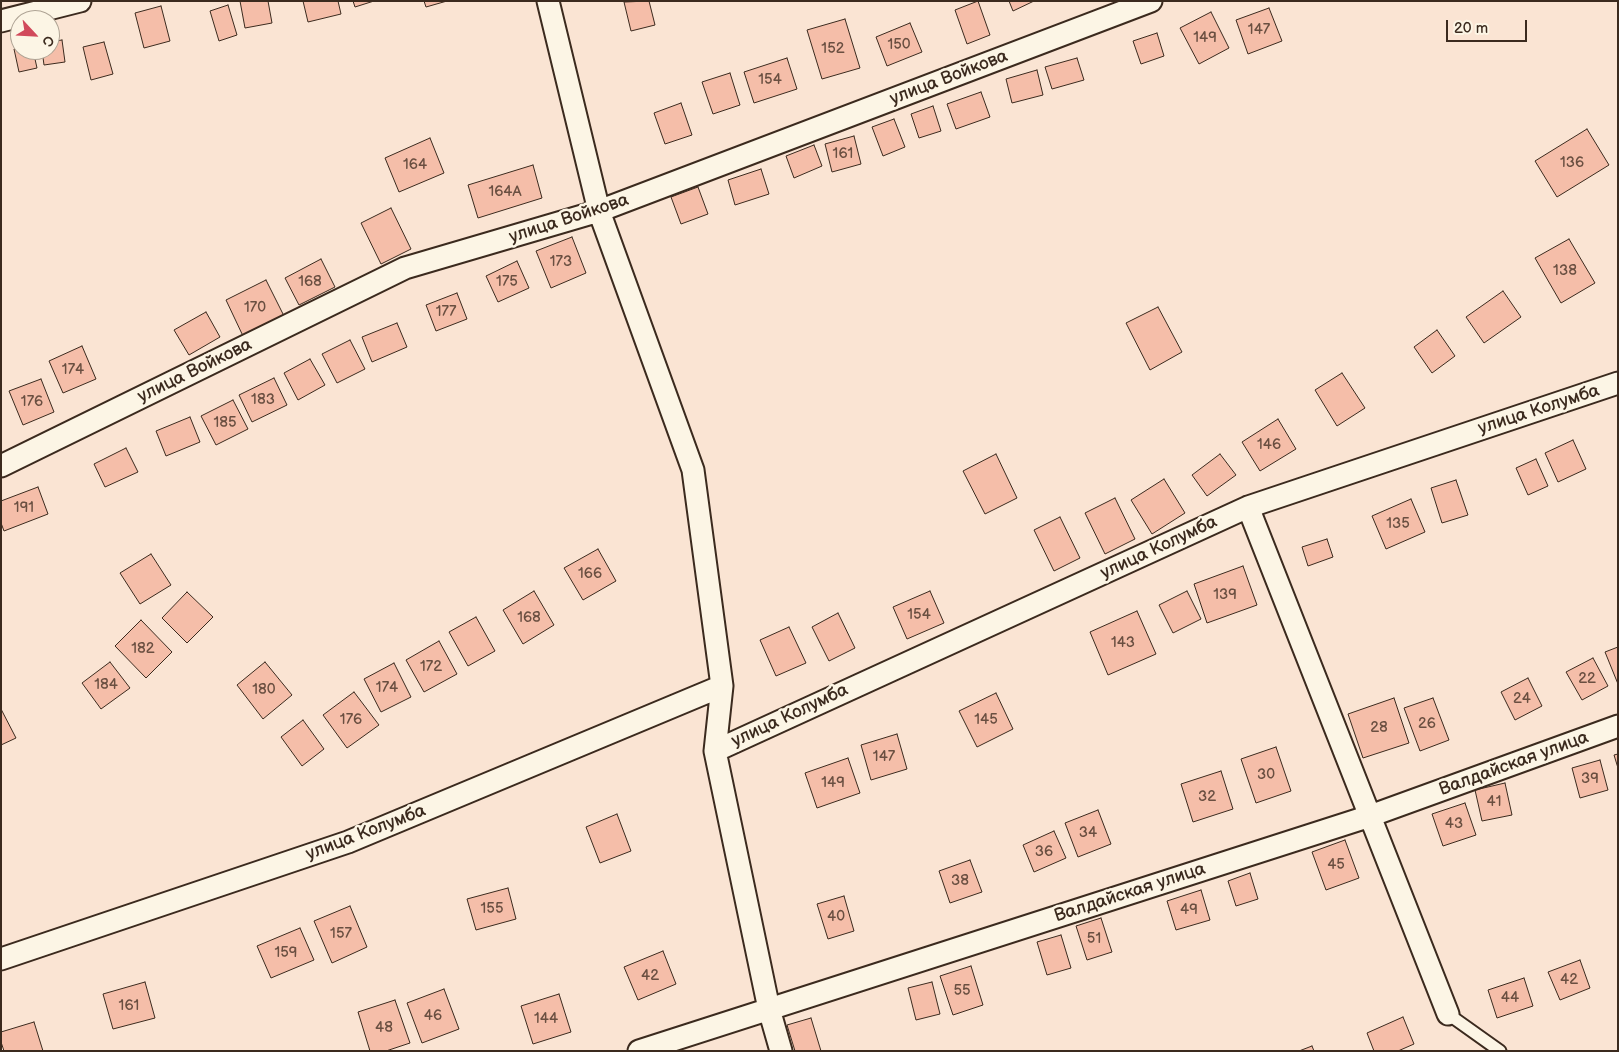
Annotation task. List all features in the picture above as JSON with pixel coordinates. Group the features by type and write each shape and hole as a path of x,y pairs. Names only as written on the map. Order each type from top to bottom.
{"street":[{"path":"1,21 80,1"},
{"path":"548,1 599,211 693,470 722,686 714,751 769,1009 781,1051"},
{"name":"улица Войкова","path":"1,466 405,268 599,211 1151,1"},
{"name":"улица Колумба","path":"714,751 1248,507 1618,384"},
{"path":"1248,507 1448,1014"},
{"name":"улица Колумба","path":"1,959 348,842 722,686"},
{"name":"Валдайская улица","path":"639,1051 1370,816 1618,726"}],"lane":[{"path":"1448,1014 1500,1051"}],"building":[{"path":"240,1 268,1 272,23 245,28"},
{"path":"303,1 338,1 341,14 308,22"},
{"path":"353,1 374,1 355,7"},
{"path":"424,1 447,1 426,7"},
{"path":"649,1 655,25 631,31 624,2"},
{"path":"978,1 990,35 967,44 955,10"},
{"path":"1009,1 1034,1 1013,11"},
{"path":"228,5 237,35 219,41 210,11"},
{"path":"161,6 170,41 144,48 135,13"},
{"path":"1269,8 1282,41 1248,54 1236,20"},
{"path":"1211,12 1229,48 1199,64 1180,28"},
{"path":"845,19 860,68 822,79 807,30"},
{"path":"910,23 922,52 887,66 876,37"},
{"path":"1157,33 1164,56 1141,64 1133,41"},
{"path":"60,40 62,40 65,62 44,65 43,60 60,60"},
{"path":"104,42 113,74 91,80 83,47"},
{"path":"787,58 797,89 754,103 744,72"},
{"path":"1077,58 1084,80 1052,89 1045,67"},
{"path":"16,60 35,60 37,68 19,72"},
{"path":"1037,70 1043,95 1012,103 1006,79"},
{"path":"730,73 740,105 713,114 702,82"},
{"path":"981,92 990,117 956,129 947,104"},
{"path":"681,103 692,135 665,144 654,113"},
{"path":"933,106 941,131 919,138 911,114"},
{"path":"894,119 905,147 883,156 872,127"},
{"path":"1587,129 1609,165 1557,197 1535,161"},
{"path":"854,136 861,164 832,172 825,144"},
{"path":"430,138 444,173 399,192 385,158"},
{"path":"814,145 822,166 794,178 786,156"},
{"path":"533,165 542,198 478,218 468,185"},
{"path":"761,169 769,194 735,205 728,180"},
{"path":"698,187 708,214 681,224 671,197"},
{"path":"391,208 411,249 381,264 361,223"},
{"path":"572,237 586,273 551,288 536,251"},
{"path":"1569,239 1595,283 1561,303 1535,258"},
{"path":"321,259 335,287 299,305 285,278"},
{"path":"517,261 529,288 498,302 486,276"},
{"path":"266,280 284,316 243,336 226,300"},
{"path":"1503,291 1521,317 1484,343 1466,317"},
{"path":"457,293 467,319 436,331 426,305"},
{"path":"1158,307 1182,352 1150,370 1126,323"},
{"path":"206,312 220,337 189,355 174,330"},
{"path":"397,323 407,347 372,362 362,337"},
{"path":"1437,330 1455,356 1432,373 1414,347"},
{"path":"350,340 365,369 337,383 322,354"},
{"path":"82,346 96,379 63,393 49,361"},
{"path":"310,359 325,385 298,400 284,373"},
{"path":"1342,373 1365,408 1337,426 1315,390"},
{"path":"274,378 287,405 252,422 239,395"},
{"path":"41,379 54,412 23,425 9,391"},
{"path":"233,400 248,429 216,445 201,416"},
{"path":"190,417 200,442 166,456 156,431"},
{"path":"1278,419 1296,449 1260,471 1242,442"},
{"path":"1573,440 1586,469 1558,482 1545,453"},
{"path":"126,448 138,472 105,487 94,464"},
{"path":"996,454 1017,498 985,514 963,471"},
{"path":"1220,454 1236,475 1207,496 1192,475"},
{"path":"1536,459 1548,486 1528,495 1516,468"},
{"path":"1164,479 1185,513 1152,534 1131,500"},
{"path":"1456,480 1468,515 1442,523 1431,488"},
{"path":"38,487 48,514 4,531 1,523 1,501"},
{"path":"1115,498 1135,539 1105,554 1085,513"},
{"path":"1411,499 1425,532 1386,549 1372,516"},
{"path":"1060,517 1080,558 1054,571 1034,530"},
{"path":"1327,539 1333,557 1308,566 1302,547"},
{"path":"598,549 616,581 583,600 564,568"},
{"path":"151,554 171,585 140,604 120,573"},
{"path":"1243,566 1257,605 1207,623 1194,584"},
{"path":"534,591 554,625 523,644 503,610"},
{"path":"930,591 944,623 907,639 893,607"},
{"path":"1187,591 1201,619 1173,633 1159,605"},
{"path":"187,592 213,617 187,643 162,618"},
{"path":"1137,611 1156,654 1108,675 1090,632"},
{"path":"838,613 855,648 829,661 812,627"},
{"path":"476,617 495,651 468,666 449,632"},
{"path":"141,620 172,652 146,678 115,646"},
{"path":"789,627 806,663 776,676 760,640"},
{"path":"439,641 457,674 424,692 406,660"},
{"path":"1618,647 1618,684 1605,652"},
{"path":"1593,658 1608,686 1582,700 1566,672"},
{"path":"110,662 130,688 101,709 82,683"},
{"path":"265,662 292,695 263,719 237,685"},
{"path":"394,663 411,697 381,712 364,679"},
{"path":"1528,678 1542,706 1515,720 1501,692"},
{"path":"354,692 379,725 347,748 323,715"},
{"path":"996,693 1013,729 977,747 959,711"},
{"path":"1394,698 1409,743 1363,758 1348,714"},
{"path":"1433,698 1449,740 1420,751 1404,708"},
{"path":"1,709 16,738 1,745"},
{"path":"303,720 324,749 302,766 281,737"},
{"path":"897,734 907,769 871,780 861,745"},
{"path":"1276,747 1291,791 1256,803 1241,759"},
{"path":"1618,754 1618,768 1614,755"},
{"path":"848,758 860,793 817,808 805,773"},
{"path":"1600,760 1608,790 1580,798 1572,768"},
{"path":"1221,771 1233,809 1193,822 1181,784"},
{"path":"1505,783 1512,815 1482,821 1475,790"},
{"path":"1465,803 1476,835 1443,846 1432,814"},
{"path":"1098,810 1111,844 1078,857 1065,823"},
{"path":"617,814 631,851 600,863 586,827"},
{"path":"1054,831 1066,858 1034,872 1023,845"},
{"path":"1345,840 1359,878 1326,890 1312,852"},
{"path":"970,860 982,892 950,903 939,871"},
{"path":"1250,873 1258,899 1236,906 1228,881"},
{"path":"508,888 516,919 476,930 467,899"},
{"path":"1201,890 1210,920 1176,930 1167,901"},
{"path":"844,896 854,931 828,939 817,904"},
{"path":"350,906 367,947 332,963 314,921"},
{"path":"1101,918 1112,952 1087,960 1076,926"},
{"path":"300,928 314,960 271,978 257,946"},
{"path":"1061,935 1071,968 1047,975 1037,942"},
{"path":"663,951 676,984 638,1000 624,967"},
{"path":"1580,960 1590,988 1560,1000 1548,972"},
{"path":"971,966 983,1005 953,1015 940,976"},
{"path":"1524,978 1533,1006 1497,1018 1488,990"},
{"path":"145,982 155,1018 113,1029 103,994"},
{"path":"932,982 940,1014 916,1020 908,988"},
{"path":"444,989 459,1029 422,1043 407,1003"},
{"path":"559,994 571,1032 533,1044 521,1006"},
{"path":"395,1000 410,1043 386,1051 370,1051 358,1012"},
{"path":"1403,1017 1414,1044 1398,1051 1374,1051 1367,1033"},
{"path":"811,1018 821,1051 795,1051 787,1025"},
{"path":"34,1022 43,1051 4,1051 1,1042 1,1032"},
{"path":"1312,1046 1314,1051 1299,1051"}]}
